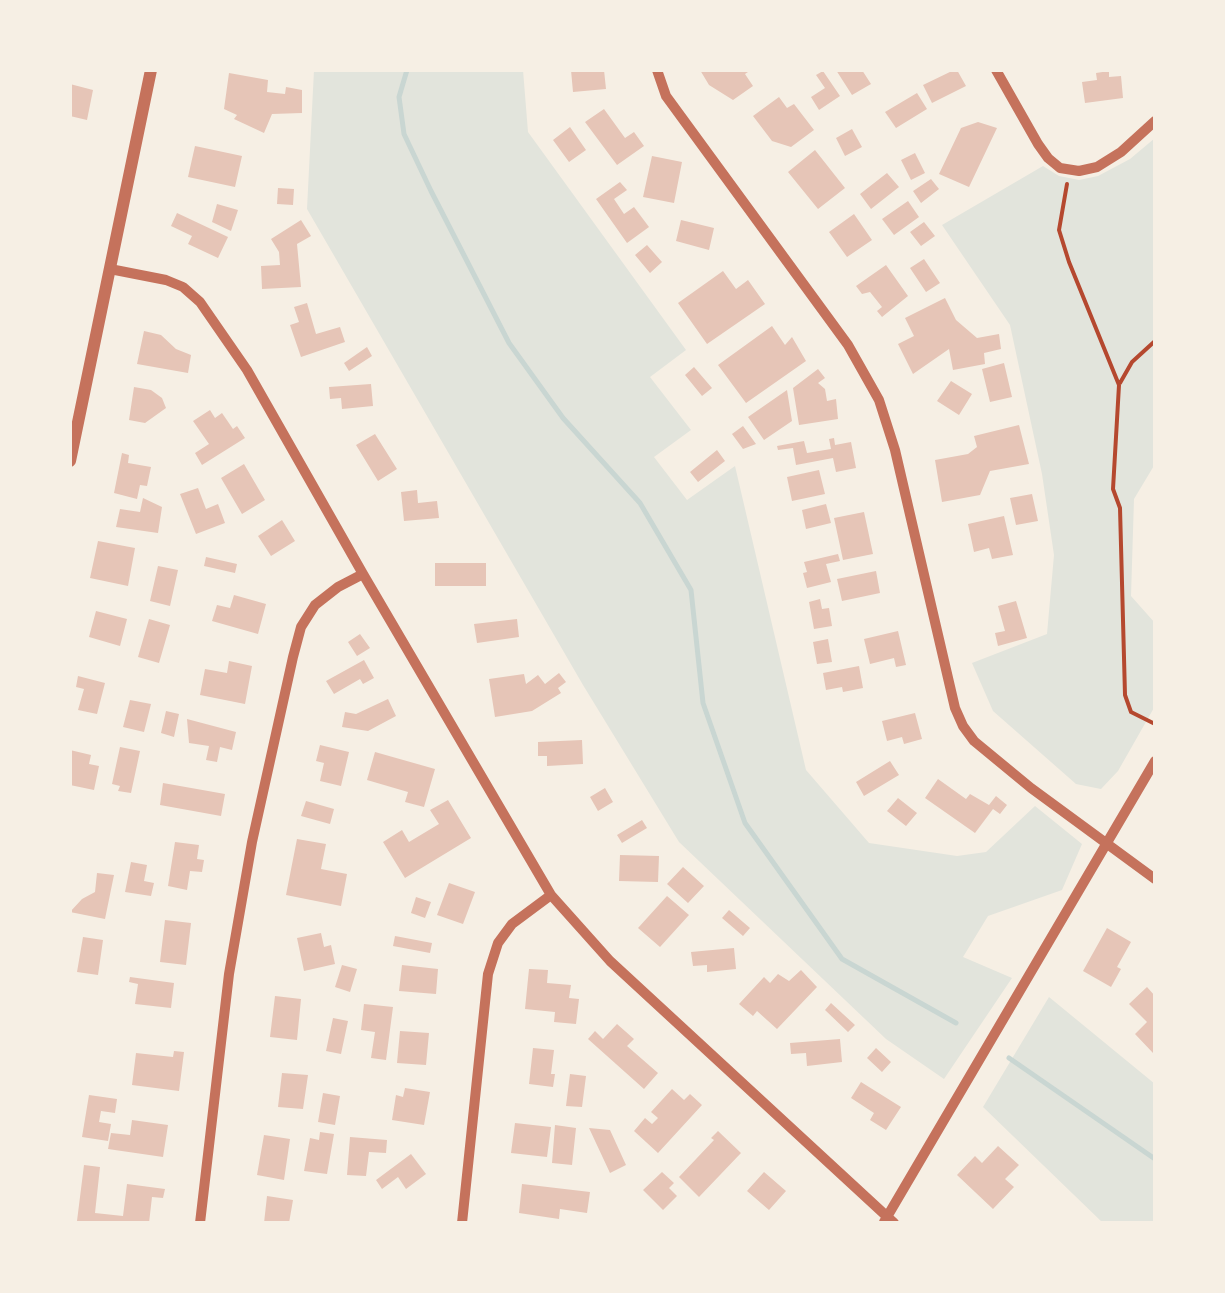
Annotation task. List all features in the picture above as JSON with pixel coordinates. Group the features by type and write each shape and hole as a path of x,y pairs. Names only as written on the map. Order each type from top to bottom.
{"street":[{"path":"70,461 151,70"},
{"path":"657,70 666,96 848,345 879,400 895,450 955,708 963,726 974,741 1031,788 1155,879"},
{"path":"996,70 1048,158 1060,168 1079,172 1097,168 1155,121"},
{"path":"110,268 183,287 200,302 248,370 551,895 610,961 888,1221 1155,761"},
{"path":"200,1223 230,974 252,842 294,658 302,627 315,605 363,574"},
{"path":"462,1223 488,974 498,942 512,924 551,895"}],"path":[{"path":"1070,170 1059,230 1119,385"},
{"path":"1155,341 1132,362 1119,385 1112,489 1120,508 1125,695 1132,712 1155,724"}],"shaded area":[{"path":"314,70 523,70 528,132 686,350 650,377 691,430 654,457 687,500 735,466 806,770 869,843 957,856 986,852 1035,806 1082,844 1062,890 988,916 963,957 1012,978 944,1079 886,1039 679,842 583,685 307,209"},
{"path":"1155,138 1155,464 1134,499 1131,596 1155,623 1155,706 1118,771 1101,789 1076,784 993,711 972,663 1047,634 1054,555 1042,474 1010,325 942,225 1043,166 1059,176 1079,180 1098,176 1130,159"},
{"path":"1049,997 1155,1084 1155,1223 1103,1223 983,1107"}],"building":[{"path":"571,70 604,70 606,89 573,92"},
{"path":"700,70 751,70 745,74 753,86 733,100 709,85"},
{"path":"836,70 862,70 871,84 852,95"},
{"path":"954,70 966,86 932,103 923,85"},
{"path":"823,71 840,96 819,110 811,97 825,88 816,75"},
{"path":"1109,71 1109,77 1121,76 1123,98 1085,103 1082,82 1097,80 1096,73"},
{"path":"229,73 268,80 267,92 285,94 286,87 302,90 302,113 272,114 264,133 234,119 237,115 224,109"},
{"path":"70,84 93,90 87,120 70,116"},
{"path":"917,93 927,109 896,128 885,112"},
{"path":"779,97 787,108 794,104 814,130 791,147 772,141 753,116"},
{"path":"604,109 625,138 634,132 644,146 617,165 585,122"},
{"path":"978,122 997,128 969,187 939,174 961,128"},
{"path":"570,127 586,150 569,162 553,140"},
{"path":"852,129 862,147 845,156 836,138"},
{"path":"195,146 242,156 235,187 188,177"},
{"path":"815,150 845,188 818,209 788,172"},
{"path":"915,153 925,173 911,180 901,160"},
{"path":"652,156 682,162 674,203 643,197"},
{"path":"887,173 899,187 871,209 860,194"},
{"path":"931,179 939,189 921,203 913,191"},
{"path":"620,182 627,190 614,199 624,214 634,207 649,227 627,243 596,199"},
{"path":"278,188 294,189 293,205 277,204"},
{"path":"908,201 919,217 894,235 882,219"},
{"path":"217,204 238,210 231,231 212,222"},
{"path":"177,213 228,237 218,258 188,244 192,236 171,226"},
{"path":"854,214 872,240 847,257 829,232"},
{"path":"301,220 311,236 297,244 301,287 262,289 261,266 280,265 279,252 271,239"},
{"path":"681,220 714,228 709,250 676,241"},
{"path":"924,222 935,236 921,246 910,232"},
{"path":"647,245 662,262 650,273 635,255"},
{"path":"924,259 940,283 926,292 910,268"},
{"path":"886,265 908,296 882,317 877,311 882,307 870,292 862,294 856,286"},
{"path":"723,271 736,289 748,280 765,304 707,344 678,303"},
{"path":"945,298 956,320 977,338 999,334 1001,349 984,353 985,364 953,370 949,349 913,374 898,344 914,336 905,318"},
{"path":"307,303 316,334 340,327 345,342 301,357 290,325 299,322 294,307"},
{"path":"772,326 785,345 792,337 806,361 746,403 718,365"},
{"path":"144,331 161,335 176,349 191,355 188,373 137,364"},
{"path":"367,347 372,356 349,371 344,363"},
{"path":"1004,363 1012,397 990,402 982,369"},
{"path":"694,367 712,388 702,396 685,375"},
{"path":"818,369 825,378 818,383 825,389 827,401 836,399 838,419 799,425 793,388"},
{"path":"951,381 972,394 959,415 937,401"},
{"path":"371,384 373,406 342,409 341,398 330,399 329,387"},
{"path":"134,387 151,390 162,398 166,408 145,423 129,420"},
{"path":"787,390 792,421 764,440 748,417"},
{"path":"210,410 215,418 222,413 245,438 202,465 195,453 209,444 193,421"},
{"path":"1019,425 1029,464 990,471 980,495 942,502 935,460 968,454 977,447 974,436"},
{"path":"743,426 756,444 743,449 732,434"},
{"path":"375,434 397,469 378,481 356,445"},
{"path":"834,438 835,445 851,442 856,468 836,472 833,458 796,465 793,448 778,450 777,446 804,441 807,453 831,449 829,439"},
{"path":"717,450 725,461 698,482 690,472"},
{"path":"122,453 129,455 128,463 151,467 147,486 140,485 137,499 114,493"},
{"path":"244,464 265,500 242,514 221,478"},
{"path":"819,470 825,494 792,501 787,477"},
{"path":"198,488 206,509 218,504 225,523 196,534 180,494"},
{"path":"417,490 418,503 437,501 439,518 404,521 401,492"},
{"path":"1032,494 1038,521 1016,525 1010,498"},
{"path":"143,498 162,507 158,533 116,527 120,509 140,512"},
{"path":"826,504 831,523 806,529 802,510"},
{"path":"864,512 873,554 843,560 834,518"},
{"path":"1004,516 1013,555 992,559 989,548 974,552 968,524"},
{"path":"282,520 295,541 271,556 258,536"},
{"path":"98,541 135,548 128,586 90,578"},
{"path":"838,554 840,561 826,564 831,582 807,588 804,562"},
{"path":"206,557 237,564 235,573 204,566"},
{"path":"435,563 486,563 486,586 435,586"},
{"path":"158,566 178,570 170,606 150,601"},
{"path":"876,571 880,593 842,601 837,579"},
{"path":"234,595 266,604 258,634 212,621 217,605 230,608"},
{"path":"820,599 822,609 829,608 832,626 814,629 809,602"},
{"path":"1016,601 1027,638 998,646 995,633 1005,631 998,606"},
{"path":"96,611 127,619 120,646 89,637"},
{"path":"149,619 170,625 159,663 138,657"},
{"path":"517,619 519,637 477,643 474,624"},
{"path":"898,631 906,665 896,667 894,658 870,664 864,639"},
{"path":"360,634 370,648 357,656 348,642"},
{"path":"828,639 832,662 817,664 813,642"},
{"path":"364,660 374,678 363,684 360,679 334,694 326,681"},
{"path":"229,661 252,666 245,704 200,695 205,669 227,673"},
{"path":"859,666 863,688 826,690 823,673"},
{"path":"559,673 566,682 558,688 561,693 532,711 495,717 489,679 524,674 526,684 538,675 545,684"},
{"path":"78,676 105,683 97,714 78,710 84,689 76,687"},
{"path":"388,699 396,716 368,731 342,727 345,712 356,714"},
{"path":"130,700 151,704 144,732 123,727"},
{"path":"166,711 179,714 174,737 161,733"},
{"path":"915,713 922,739 904,744 902,737 887,741 882,721"},
{"path":"187,719 236,732 232,750 220,747 217,762 206,760 209,746 189,743"},
{"path":"582,740 583,764 547,766 547,756 538,756 538,742"},
{"path":"320,745 349,752 341,786 320,781 324,763 316,761"},
{"path":"120,747 140,751 131,793 118,791 120,786 112,784"},
{"path":"70,750 91,755 89,764 99,766 94,790 70,785"},
{"path":"375,752 435,769 424,807 405,802 408,792 367,780"},
{"path":"890,761 899,775 864,796 856,782"},
{"path":"938,779 966,799 970,794 989,805 996,796 1007,805 1000,814 993,809 975,833 925,798"},
{"path":"163,783 225,794 221,816 160,805"},
{"path":"605,788 613,802 598,811 590,797"},
{"path":"898,798 917,813 906,826 887,811"},
{"path":"448,800 471,838 405,878 383,842 402,830 409,842 439,824 430,810"},
{"path":"306,801 334,809 330,824 301,816"},
{"path":"642,820 647,828 622,843 617,835"},
{"path":"297,839 326,844 321,869 347,874 341,906 286,895"},
{"path":"175,842 199,845 197,859 204,860 202,872 190,871 187,890 168,886"},
{"path":"620,855 659,856 658,882 619,881"},
{"path":"131,862 147,865 144,881 154,883 151,896 125,892"},
{"path":"683,867 704,886 688,903 667,884"},
{"path":"97,873 114,875 105,919 70,912 95,892"},
{"path":"449,883 475,892 463,924 437,915"},
{"path":"667,896 689,915 660,947 638,928"},
{"path":"416,897 431,902 425,918 411,913"},
{"path":"729,910 750,928 743,936 722,918"},
{"path":"165,920 191,923 186,965 160,962"},
{"path":"1107,928 1131,942 1111,987 1083,971"},
{"path":"321,933 324,947 331,945 335,964 304,971 297,938"},
{"path":"395,936 432,943 430,953 393,946"},
{"path":"83,937 103,940 98,975 77,972"},
{"path":"734,948 736,969 707,972 707,965 693,966 691,952"},
{"path":"342,965 357,969 350,992 335,987"},
{"path":"402,965 438,969 436,994 399,991"},
{"path":"529,969 548,970 547,983 571,985 569,998 579,999 576,1024 554,1022 555,1012 525,1009"},
{"path":"801,970 817,987 777,1029 757,1011 753,1016 739,1004 764,977 770,983 778,974 789,981"},
{"path":"130,977 174,983 171,1008 135,1004 138,984 129,982"},
{"path":"1147,987 1155,996 1153,1053 1135,1034 1147,1022 1129,1004"},
{"path":"275,996 301,999 297,1040 270,1037"},
{"path":"831,1003 855,1025 848,1032 825,1010"},
{"path":"364,1004 393,1007 386,1060 371,1058 375,1032 361,1030"},
{"path":"333,1018 348,1021 341,1054 326,1051"},
{"path":"617,1024 634,1039 627,1046 658,1073 644,1089 588,1039 595,1031 603,1039"},
{"path":"400,1031 429,1033 426,1065 397,1063"},
{"path":"840,1039 842,1062 807,1066 806,1053 791,1054 790,1043"},
{"path":"533,1048 554,1050 553,1087 529,1084"},
{"path":"876,1048 891,1062 882,1072 867,1058"},
{"path":"174,1051 184,1052 179,1091 132,1085 136,1053 173,1057"},
{"path":"282,1073 308,1075 303,1109 278,1107"},
{"path":"570,1074 586,1076 582,1107 566,1106"},
{"path":"861,1082 901,1107 886,1130 870,1120 874,1113 851,1098"},
{"path":"405,1088 430,1092 424,1125 392,1120 396,1095 403,1097"},
{"path":"672,1089 684,1100 690,1094 702,1105 658,1153 634,1131 645,1118 652,1124 658,1118 651,1112"},
{"path":"323,1093 340,1096 335,1125 318,1122"},
{"path":"89,1095 117,1099 115,1113 101,1111 99,1122 111,1124 108,1141 82,1137"},
{"path":"132,1120 168,1125 163,1157 108,1149 111,1133 130,1135"},
{"path":"515,1123 551,1127 547,1157 511,1153"},
{"path":"555,1125 576,1128 572,1165 552,1163"},
{"path":"589,1128 610,1130 626,1165 610,1173"},
{"path":"718,1131 741,1153 699,1197 679,1177"},
{"path":"320,1132 334,1134 327,1174 304,1171 310,1138 319,1140"},
{"path":"264,1135 290,1139 284,1180 257,1175"},
{"path":"350,1137 387,1140 386,1153 369,1152 366,1176 347,1175"},
{"path":"998,1146 1019,1165 1005,1179 1014,1187 993,1209 957,1175 975,1156 982,1163"},
{"path":"411,1154 426,1174 406,1189 398,1177 382,1189 376,1180"},
{"path":"84,1165 100,1167 95,1213 123,1216 127,1184 165,1189 163,1198 152,1197 149,1223 77,1221"},
{"path":"662,1172 674,1183 669,1188 677,1196 663,1210 643,1190"},
{"path":"764,1172 786,1191 769,1210 747,1191"},
{"path":"522,1184 590,1192 587,1213 560,1209 559,1219 519,1213"},
{"path":"267,1196 293,1200 289,1223 264,1223"}],"waterway":[{"path":"407,70 399,97 404,134 509,343 563,418 640,503 691,590 703,703 745,823 842,959 956,1023"},
{"path":"1009,1058 1155,1159"}]}
